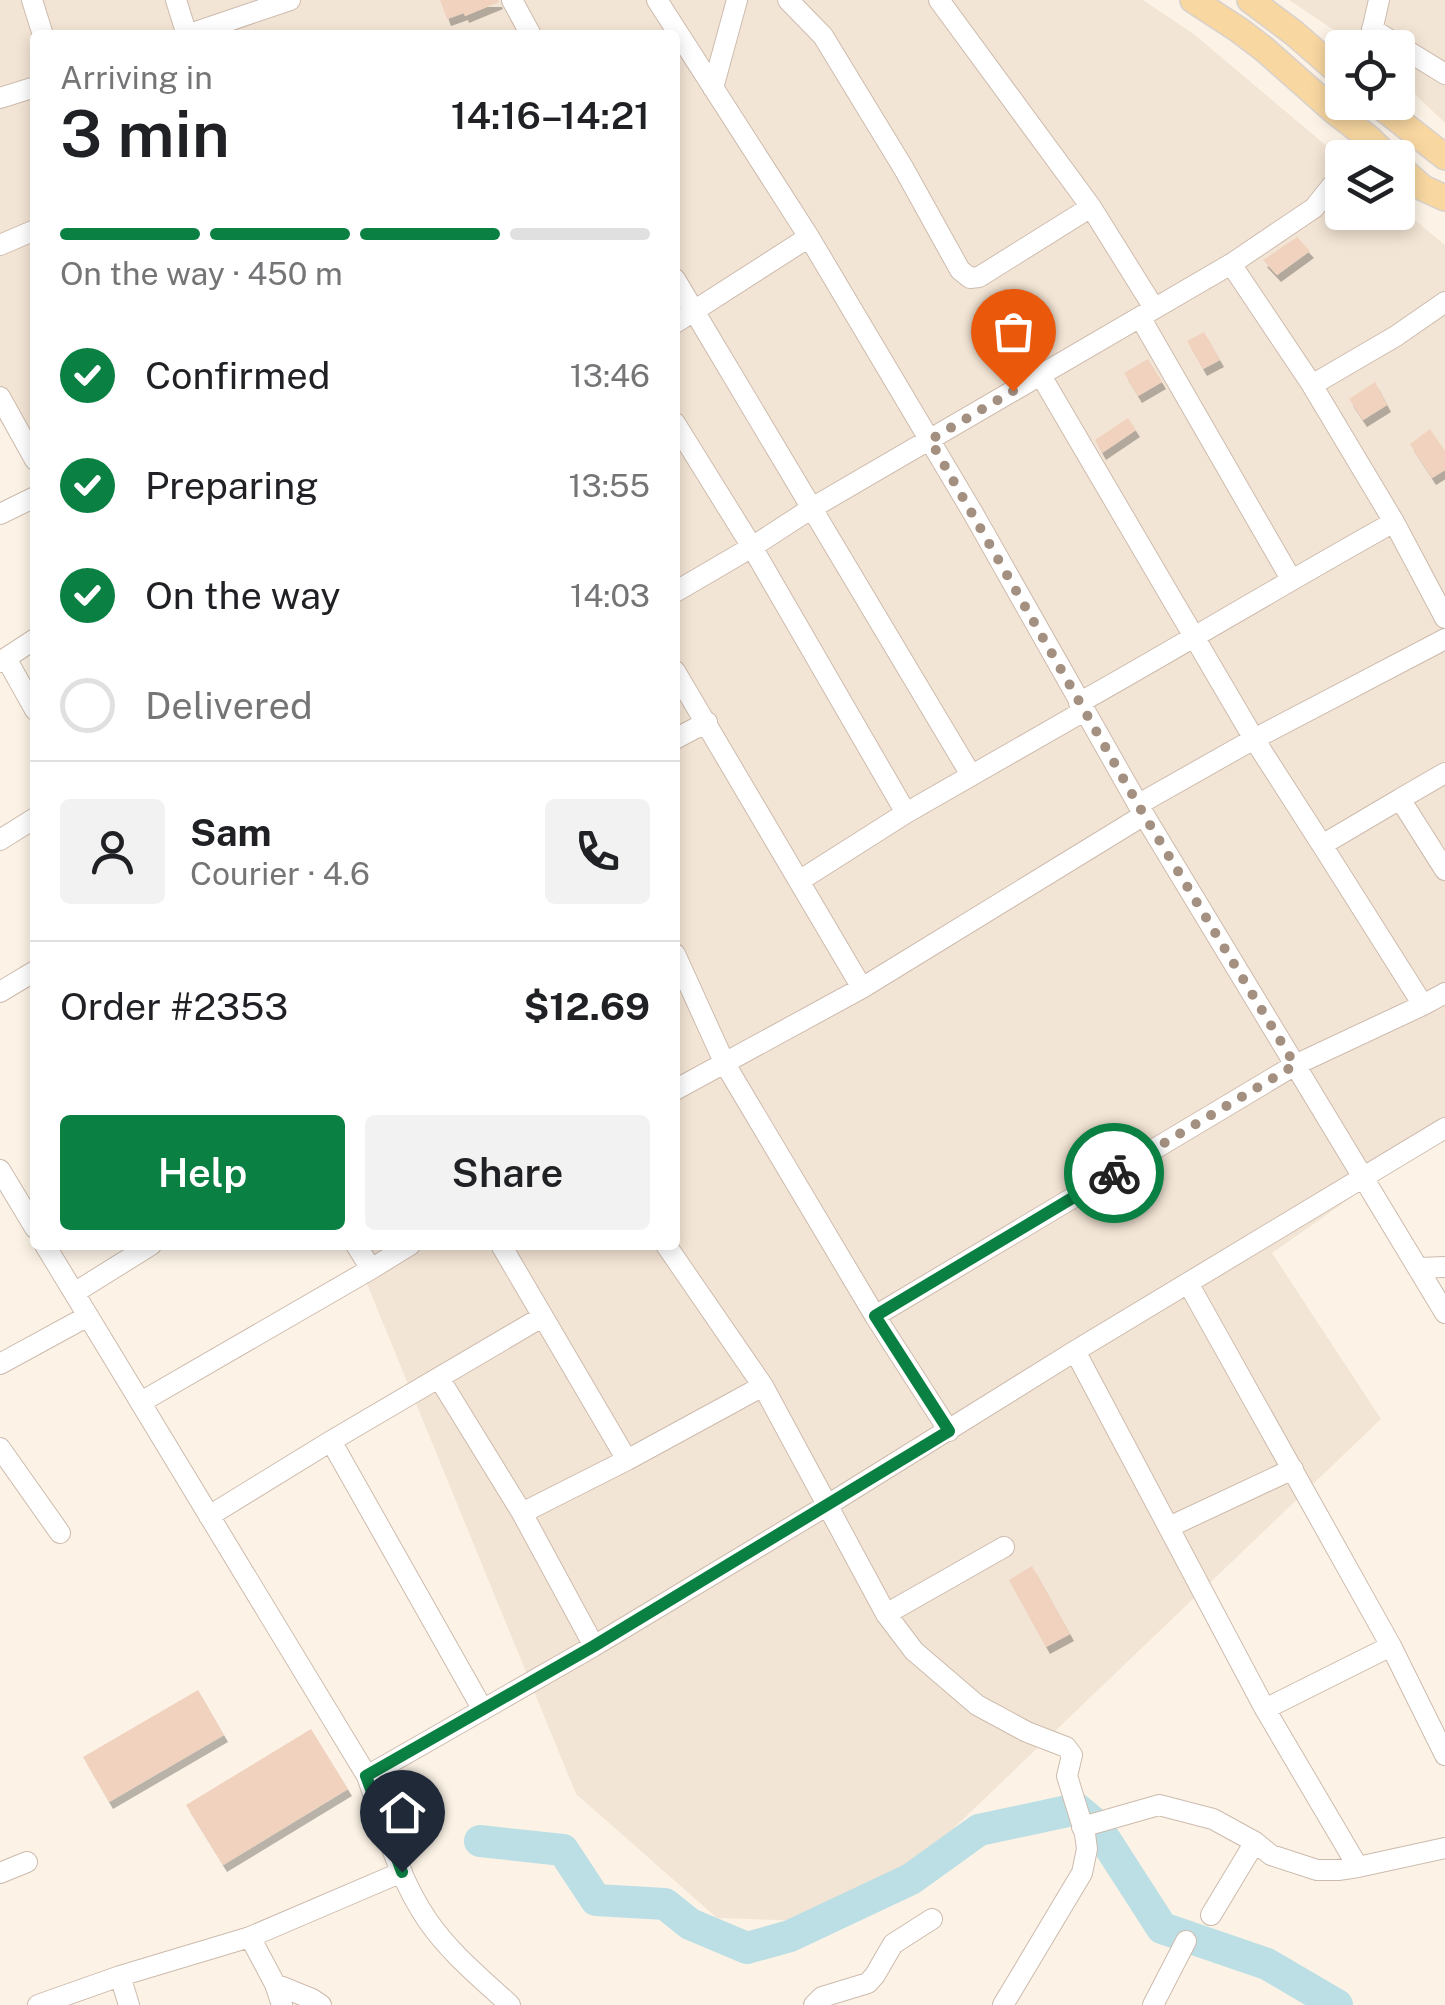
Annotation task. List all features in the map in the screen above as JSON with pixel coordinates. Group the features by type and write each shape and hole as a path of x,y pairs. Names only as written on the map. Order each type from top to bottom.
{"main road":[{"path":"1193,0 1239,30 1334,111 1356,140"},
{"path":"1250,0 1325,60"},
{"path":"1399,120 1445,157"},
{"path":"1415,181 1445,198"}],"street":[{"path":"32,0 41,30"},
{"path":"176,0 185,30"},
{"path":"202,30 290,0"},
{"path":"512,0 528,30"},
{"path":"657,0 676,30"},
{"path":"713,88 738,0"},
{"path":"788,0 823,36 960,270 970,278 979,277 1091,207"},
{"path":"939,0 1091,207 1291,579"},
{"path":"1372,30 1378,0"},
{"path":"680,36 809,238 930,440 1141,810 1445,1313"},
{"path":"1415,60 1445,74"},
{"path":"0,98 30,89"},
{"path":"680,589 1231,264 1314,208 1325,194"},
{"path":"0,245 30,232"},
{"path":"680,320 809,238"},
{"path":"1231,264 1312,385 1441,607"},
{"path":"680,287 972,775"},
{"path":"1312,385 1445,302"},
{"path":"1040,374 1254,739 1424,1006"},
{"path":"0,397 30,451"},
{"path":"680,432 752,547 906,813"},
{"path":"0,514 30,500"},
{"path":"798,881 1291,579 1394,522"},
{"path":"680,1087 862,988 1254,739 1445,639"},
{"path":"30,642 3,660 30,702"},
{"path":"680,679 862,988"},
{"path":"680,737 706,722"},
{"path":"1322,844 1445,774"},
{"path":"1400,799 1445,870"},
{"path":"0,840 30,821"},
{"path":"680,965 725,1064 875,1316 949,1431"},
{"path":"0,992 30,974"},
{"path":"875,1316 1295,1065 1445,993"},
{"path":"366,1776 594,1646 1445,1128"},
{"path":"0,1170 30,1220"},
{"path":"48,1250 366,1776 402,1872 428,1920 455,1953 510,2005"},
{"path":"74,1293 143,1250"},
{"path":"359,1250 371,1268"},
{"path":"141,1402 402,1250"},
{"path":"504,1250 627,1460"},
{"path":"669,1250 763,1386 886,1614 914,1651 977,1706 1027,1732 1066,1746 1072,1755 1067,1776 1087,1849 1082,1873 1003,2005"},
{"path":"1418,1268 1445,1268"},
{"path":"1188,1283 1391,1646 1445,1754"},
{"path":"0,1364 88,1316"},
{"path":"210,1516 542,1317"},
{"path":"1075,1351 1265,1709 1358,1867"},
{"path":"439,1378 522,1513 594,1646"},
{"path":"522,1513 763,1386"},
{"path":"331,1441 483,1710"},
{"path":"0,1448 60,1533"},
{"path":"1169,1527 1293,1469"},
{"path":"886,1614 1004,1546"},
{"path":"1265,1709 1391,1646"},
{"path":"1082,1827 1159,1805 1213,1818 1271,1855 1317,1870 1358,1867 1445,1848"},
{"path":"1210,1915 1255,1842"},
{"path":"0,1872 26,1862"},
{"path":"38,2005 250,1937 402,1872"},
{"path":"814,2005 822,1997 868,1983 893,1944 932,1919"},
{"path":"250,1937 282,2005"},
{"path":"1153,2005 1186,1941"},
{"path":"120,1976 129,2005"},
{"path":"274,1984 321,2005"}],"shaded area":[{"path":"0,0 1143,0 1195,35 1325,145 1325,230 1415,230 1415,220 1445,245 1445,1132 1272,1253 1381,1419 931,1850 838,1922 717,1918 576,1794 353,1250 680,1250 680,30 30,30 30,461 0,387"},
{"path":"1289,0 1445,0 1445,123 1415,94 1415,30 1334,30"}],"building":[{"path":"440,0 498,0 499,2 447,19"},
{"path":"1297,237 1310,251 1277,275 1263,260"},
{"path":"1204,332 1220,360 1203,369 1187,341"},
{"path":"1148,359 1162,382 1138,396 1124,373"},
{"path":"1375,382 1387,405 1363,420 1349,399"},
{"path":"1128,418 1136,430 1102,453 1095,440"},
{"path":"1430,429 1445,451 1445,470 1432,478 1410,444"},
{"path":"1032,1566 1070,1634 1046,1647 1009,1580"},
{"path":"198,1690 224,1735 109,1802 83,1757"},
{"path":"311,1729 348,1789 223,1865 186,1805"}],"waterway":[{"path":"480,1841 563,1850 596,1900 665,1904 690,1924 747,1948 790,1936 911,1879 979,1830 1077,1809 1095,1824 1162,1928 1267,1964 1337,2005"}],"way so far":[{"path":"1013,391 930,440 1144,815 1295,1065 1114,1173"}],"route":[{"path":"402,1872 366,1776 594,1646 949,1431 875,1316 1114,1173"}]}
